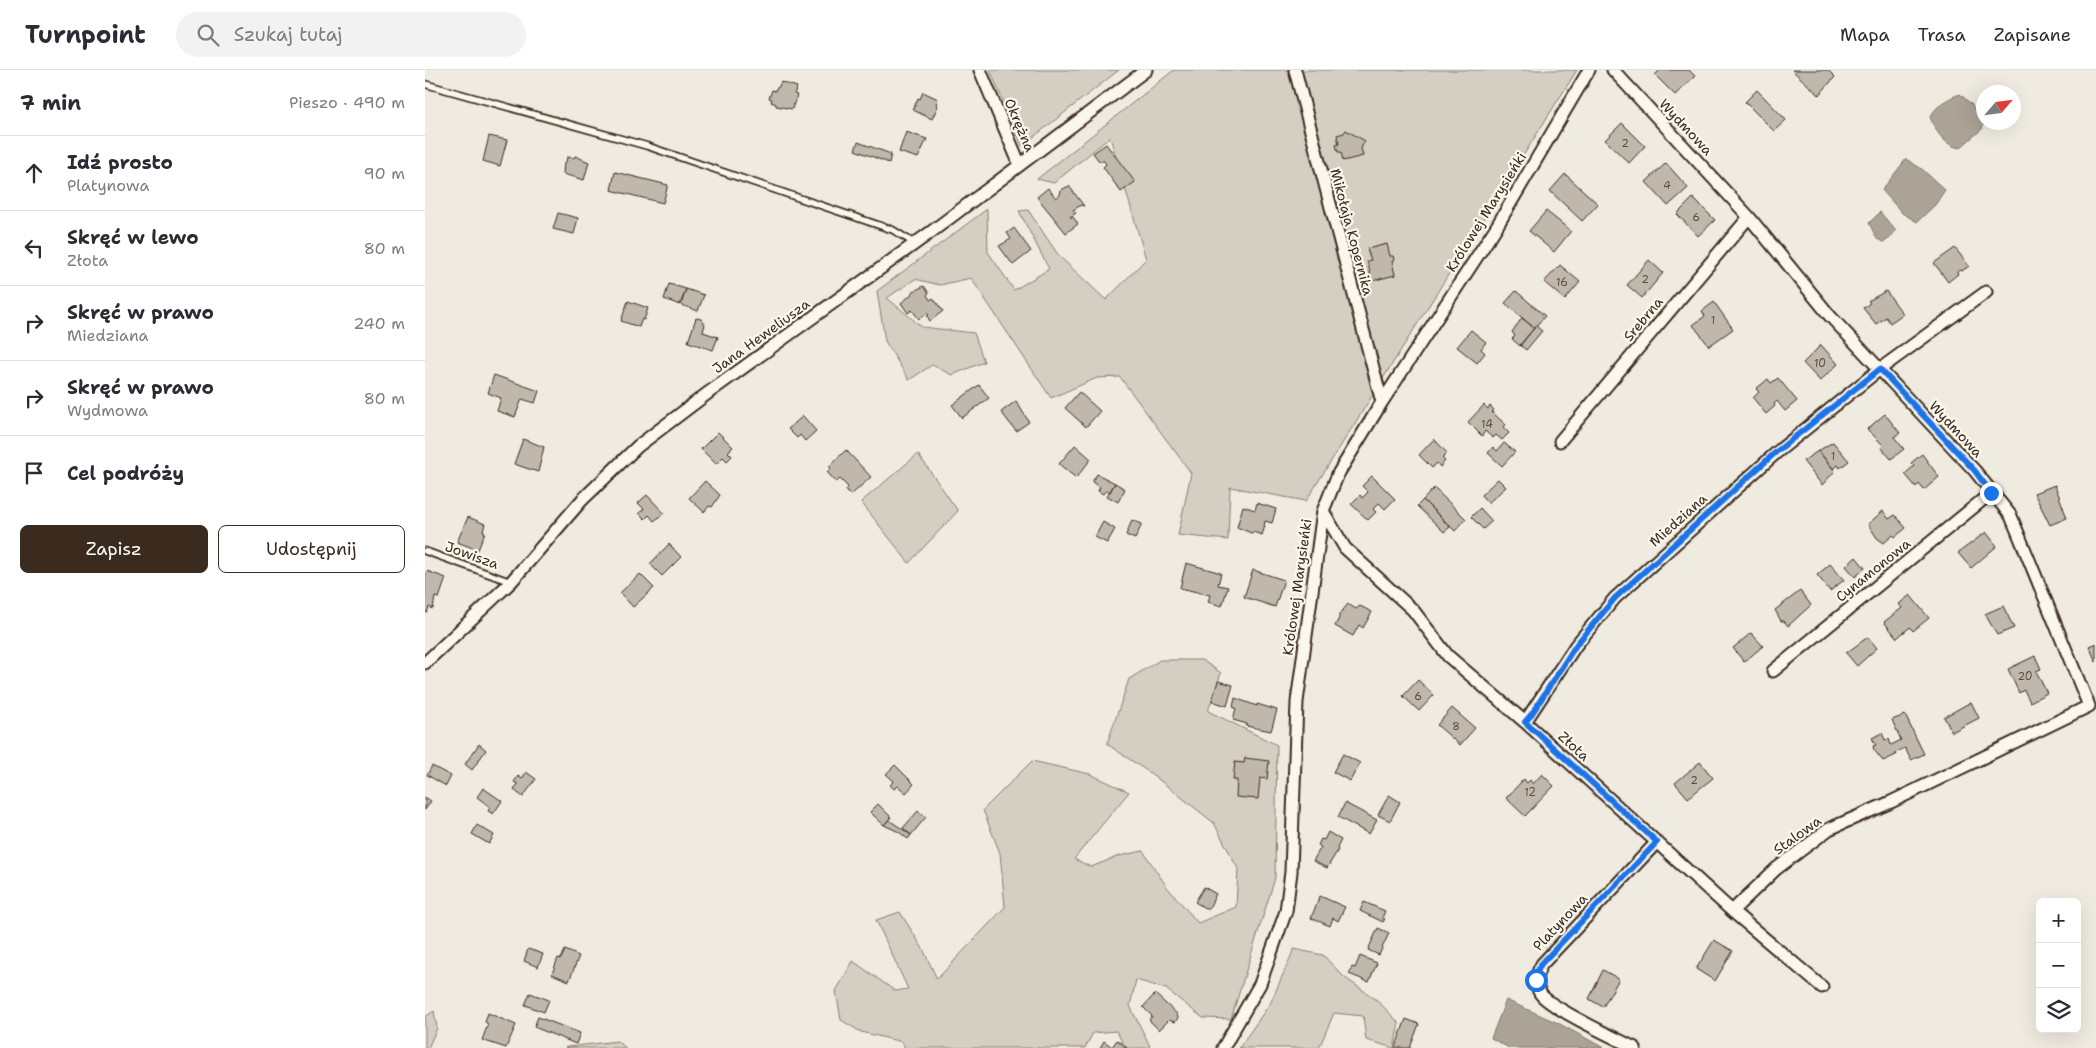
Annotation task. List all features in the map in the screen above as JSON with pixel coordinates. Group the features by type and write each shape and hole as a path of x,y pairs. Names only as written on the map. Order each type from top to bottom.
{"street":[{"name":"Okrężna","path":"980,70 1021,165"},
{"name":"Jana Heweliusza","path":"425,663 511,582 583,500 639,446 1021,165 1146,70"},
{"name":"Mikołaja Kopernika","path":"1295,70 1381,402"},
{"name":"Królowej Marysieńki","path":"1223,1048 1259,984 1286,911 1291,872 1297,702 1323,511 1339,474 1381,402 1497,226 1589,70"},
{"name":"Wydmowa","path":"1613,70 1749,217 1830,316 1975,471 2011,516 2089,706 1891,802"},
{"name":"Srebrna","path":"1560,441 1749,217"},
{"name":"Miedziana","path":"1525,722 1576,645 1615,598 1776,452 1880,369 1985,292"},
{"name":"Cynamonowa","path":"1773,671 1991,493"},
{"name":"Złota","path":"1323,511 1345,548 1413,610 1448,656 1525,722 1732,911 1822,987"},
{"name":"Stalowa","path":"1732,911 1776,869 1829,829 1891,802"},
{"name":"Platynowa","path":"1635,1048 1548,1002 1540,994 1537,987 1536,974 1541,964 1657,842"}],"lane":[{"path":"425,84 647,146 893,230 914,244"},
{"name":"Jowisza","path":"425,551 511,582"}],"shaded area":[{"path":"990,70 1119,70 1022,146"},
{"path":"1174,70 1577,70 1306,501 1230,487 1228,540 1178,535 1191,473 1120,377 1097,378 1051,398 971,278 940,285 915,279 887,298 922,327 974,333 984,362 952,375 932,365 909,380 885,341 877,291 987,209 988,252 1014,290 1049,269 1019,211 1028,210 1059,256 1106,300 1146,259 1110,137 1054,183 1037,179"},
{"path":"1960,94 1971,104 1976,111 1976,130 1981,130 1960,148 1955,147 1941,137 1930,117 1943,102"},
{"path":"1906,159 1922,169 1945,190 1935,205 1917,222 1902,213 1882,190"},
{"path":"1880,212 1896,231 1889,239 1883,242 1877,239 1869,223"},
{"path":"918,454 958,511 909,563 861,502"},
{"path":"1160,660 1202,660 1221,673 1208,711 1277,745 1275,878 1231,1019 1203,1018 1166,989 1136,980 1130,1006 1150,1046 1147,1048 1126,1048 1116,1031 1093,1033 1085,1048 905,1048 902,1042 861,1032 841,1020 836,991 853,961 895,991 908,989 876,920 900,912 923,949 937,979 1005,907 1000,853 983,810 1032,761 1090,774 1129,792 1074,859 1091,867 1119,856 1143,851 1167,887 1198,923 1236,907 1238,869 1214,823 1153,775 1107,744 1129,679"},
{"path":"1294,949 1323,955 1344,977 1377,1000 1399,1023 1394,1048 1366,1040 1363,1016 1334,1013 1319,1048 1239,1048 1271,1002"},
{"path":"1506,1000 1558,1023 1604,1048 1509,1048 1491,1038"},
{"path":"434,1011 437,1028 428,1048 425,1048 425,1017"},
{"path":"617,1041 626,1048 565,1048 567,1047"}],"building":[{"path":"1660,70 1689,70 1695,76 1675,95 1655,75"},
{"path":"1792,70 1828,70 1835,77 1819,95"},
{"path":"781,82 797,87 794,94 797,95 792,109 776,106 776,104 771,102 772,99 769,98 772,90 775,91"},
{"path":"1757,90 1786,120 1774,131 1745,102"},
{"path":"923,92 938,99 936,105 938,106 932,119 913,110"},
{"path":"1622,123 1645,146 1629,163 1605,140"},
{"path":"1346,130 1365,141 1361,148 1363,156 1343,161 1341,152 1338,152 1336,145 1339,144 1337,135 1344,133"},
{"path":"906,132 927,139 918,158 899,152"},
{"path":"489,136 507,140 500,166 483,161"},
{"path":"858,142 891,154 889,163 855,150"},
{"path":"1106,144 1135,182 1121,192 1103,167 1106,164 1104,161 1099,161 1093,153"},
{"path":"575,156 589,162 584,180 563,174 564,163 567,157 574,158"},
{"path":"1666,163 1688,188 1668,206 1646,182"},
{"path":"615,172 668,185 663,203 611,190"},
{"path":"1565,174 1598,204 1582,221 1550,191"},
{"path":"1069,186 1084,206 1081,205 1073,210 1076,213 1070,217 1073,217 1078,224 1066,233 1037,197 1048,188 1056,198 1060,195 1061,190"},
{"path":"1693,198 1715,220 1698,236 1677,214"},
{"path":"1546,211 1571,231 1554,252 1529,231"},
{"path":"558,213 578,218 574,234 553,229"},
{"path":"1014,228 1031,251 1013,265 999,246 1011,239 1007,233"},
{"path":"1387,244 1390,256 1393,256 1394,259 1392,262 1395,275 1372,281 1367,261 1371,260 1367,249"},
{"path":"1955,248 1969,266 1957,272 1958,274 1948,282 1934,263"},
{"path":"1649,260 1663,273 1642,298 1627,285"},
{"path":"1560,265 1580,282 1565,300 1544,282"},
{"path":"669,284 686,289 680,305 664,299"},
{"path":"924,286 929,293 927,295 930,300 933,298 943,311 930,321 927,313 919,319 912,310 908,313 901,303 912,292"},
{"path":"686,289 704,295 698,311 681,305"},
{"path":"1516,291 1545,316 1534,328 1505,303"},
{"path":"1886,291 1903,314 1890,323 1886,317 1876,324 1863,308 1870,303 1868,301"},
{"path":"628,301 648,308 644,320 642,319 639,327 621,321"},
{"path":"1714,302 1733,329 1709,346 1693,325 1705,316 1702,311"},
{"path":"696,318 701,319 705,324 703,332 718,337 713,350 688,342"},
{"path":"1522,318 1534,328 1520,346 1512,339 1515,336 1512,332"},
{"path":"1536,326 1542,331 1526,350 1520,345"},
{"path":"1471,330 1486,342 1481,349 1485,353 1477,363 1457,347"},
{"path":"1821,345 1838,364 1820,381 1803,363"},
{"path":"494,375 539,391 535,403 522,399 515,417 497,411 501,398 488,393"},
{"path":"1778,378 1797,401 1785,411 1777,401 1774,404 1775,406 1766,414 1753,398 1759,392 1756,389 1768,379 1771,383"},
{"path":"979,385 989,398 962,418 952,405"},
{"path":"1079,392 1100,411 1086,427 1065,408"},
{"path":"1016,401 1029,422 1016,431 1001,412"},
{"path":"1484,405 1488,409 1490,406 1494,410 1492,412 1506,425 1503,427 1509,433 1502,440 1496,435 1493,438 1485,431 1482,436 1468,422"},
{"path":"1885,414 1900,433 1894,437 1904,449 1891,459 1881,447 1883,445 1867,429"},
{"path":"803,416 816,431 805,441 800,435 797,438 788,429"},
{"path":"718,432 733,447 728,452 732,456 727,461 723,457 716,464 701,449"},
{"path":"523,439 544,447 538,472 514,464"},
{"path":"1434,439 1447,453 1442,458 1445,461 1440,467 1437,463 1432,468 1419,455"},
{"path":"1833,442 1849,461 1840,468 1838,465 1834,469 1818,451"},
{"path":"1504,443 1515,452 1502,466 1488,453 1493,447 1497,451"},
{"path":"1075,445 1091,459 1076,478 1059,464"},
{"path":"846,450 871,477 851,495 846,492 848,487 840,479 836,482 827,472 831,468 829,466"},
{"path":"1818,451 1835,471 1822,485 1803,461"},
{"path":"1922,454 1939,477 1924,490 1919,484 1916,487 1905,474 1914,466 1911,463"},
{"path":"1097,474 1115,483 1110,492 1106,490 1103,494 1098,491 1100,487 1092,482"},
{"path":"1372,476 1395,499 1385,509 1379,503 1373,509 1376,512 1368,520 1351,504 1360,495 1362,498 1368,492 1362,486"},
{"path":"1498,479 1506,487 1488,503 1481,495"},
{"path":"705,481 720,495 712,507 709,506 704,512 689,498"},
{"path":"1115,483 1125,489 1118,502 1107,496"},
{"path":"2055,485 2067,518 2050,525 2034,493"},
{"path":"1434,488 1466,519 1455,531 1423,500"},
{"path":"647,495 664,513 654,521 649,515 645,519 639,513 644,509 638,503"},
{"path":"1423,500 1450,527 1444,532 1417,506"},
{"path":"1257,503 1276,509 1272,523 1265,521 1262,535 1237,527 1243,506 1255,510"},
{"path":"1480,508 1492,521 1483,529 1471,517"},
{"path":"1883,511 1889,519 1895,515 1906,528 1895,537 1893,535 1884,543 1877,538 1868,524"},
{"path":"468,517 485,524 483,531 485,532 478,550 457,542"},
{"path":"1132,520 1142,524 1135,539 1126,535"},
{"path":"1103,522 1115,529 1107,543 1095,537"},
{"path":"1986,532 1997,546 1971,568 1958,553"},
{"path":"669,544 681,557 662,576 650,564"},
{"path":"1856,557 1865,568 1855,577 1846,566"},
{"path":"1186,563 1221,573 1218,585 1228,587 1222,606 1208,602 1210,595 1180,588"},
{"path":"1830,564 1844,580 1830,591 1817,575"},
{"path":"1253,570 1284,580 1275,607 1244,597"},
{"path":"427,571 446,578 439,598 435,597 433,609 429,607 427,613 425,612 425,576"},
{"path":"640,574 654,588 633,607 620,593"},
{"path":"1800,591 1811,605 1788,626 1784,621 1781,621 1775,610"},
{"path":"1910,595 1929,618 1913,631 1910,627 1897,638 1884,622 1902,608 1899,604"},
{"path":"1348,604 1356,609 1360,606 1372,612 1363,628 1359,625 1353,636 1335,626 1339,615"},
{"path":"2003,606 2014,628 1997,635 1985,614"},
{"path":"1751,633 1763,646 1744,662 1733,648"},
{"path":"1868,637 1877,648 1857,666 1846,653"},
{"path":"2096,643 2096,662 2089,646"},
{"path":"2035,656 2041,669 2036,671 2047,693 2030,702 2024,690 2019,693 2008,669"},
{"path":"1418,680 1434,695 1419,711 1403,696"},
{"path":"1218,681 1233,685 1227,706 1212,701"},
{"path":"1235,698 1257,706 1257,704 1277,710 1271,731 1246,726 1247,724 1233,720 1236,708 1233,707"},
{"path":"1971,702 1979,718 1952,732 1944,717"},
{"path":"1452,708 1475,728 1460,745 1437,725"},
{"path":"1905,715 1924,754 1911,760 1905,748 1883,761 1874,750 1873,746 1876,745 1872,738 1882,733 1885,740 1889,739 1891,745 1901,740 1892,720"},
{"path":"479,744 486,750 472,770 465,764"},
{"path":"1343,754 1360,763 1350,781 1333,772"},
{"path":"1245,758 1269,761 1267,779 1260,778 1258,799 1236,797 1237,780 1233,780 1235,762 1244,763"},
{"path":"1700,762 1713,778 1688,798 1675,783"},
{"path":"895,765 914,784 906,793 898,786 894,789 890,785 894,781 886,774"},
{"path":"432,766 451,776 446,786 427,775"},
{"path":"526,772 536,779 523,797 514,790 518,784 514,782 518,776 522,779"},
{"path":"1542,774 1554,786 1525,816 1506,798 1524,779 1527,783 1530,780 1533,784"},
{"path":"483,788 502,801 493,814 488,811 490,807 477,797"},
{"path":"1389,795 1400,802 1390,821 1378,815"},
{"path":"425,797 431,801 425,810"},
{"path":"1345,803 1377,820 1369,834 1338,817"},
{"path":"878,804 891,817 884,825 870,812"},
{"path":"918,811 926,817 911,835 903,828"},
{"path":"889,820 911,835 908,839 899,832 884,825"},
{"path":"477,825 494,835 489,844 472,834"},
{"path":"1328,832 1341,840 1337,848 1338,850 1327,868 1313,861 1321,847 1318,845 1321,839 1324,840"},
{"path":"1204,887 1216,894 1208,910 1195,902"},
{"path":"1320,896 1345,907 1338,921 1333,918 1330,926 1311,918"},
{"path":"1364,902 1385,911 1382,918 1385,919 1383,922 1360,911"},
{"path":"1378,928 1389,933 1379,955 1368,950"},
{"path":"1714,940 1733,951 1715,981 1696,969"},
{"path":"528,949 543,954 538,967 524,961"},
{"path":"565,950 579,956 569,981 552,974 558,958 561,959"},
{"path":"1360,956 1377,963 1369,982 1349,974 1352,967 1355,968"},
{"path":"1603,970 1619,979 1603,1007 1589,999"},
{"path":"530,993 549,1000 544,1012 525,1005"},
{"path":"1155,994 1177,1014 1178,1018 1175,1022 1169,1020 1159,1030 1149,1020 1152,1016 1143,1007"},
{"path":"488,1013 516,1025 506,1048 482,1040 488,1024 485,1022"},
{"path":"538,1017 580,1033 576,1044 534,1027"},
{"path":"1406,1019 1419,1024 1410,1048 1395,1048"},
{"path":"1117,1040 1127,1048 1100,1048 1104,1041 1112,1047"}],"route":[{"path":"1536,980 1536,974 1541,964 1657,842 1525,722 1576,645 1615,598 1776,452 1880,369 1975,471 1991,493"}]}
